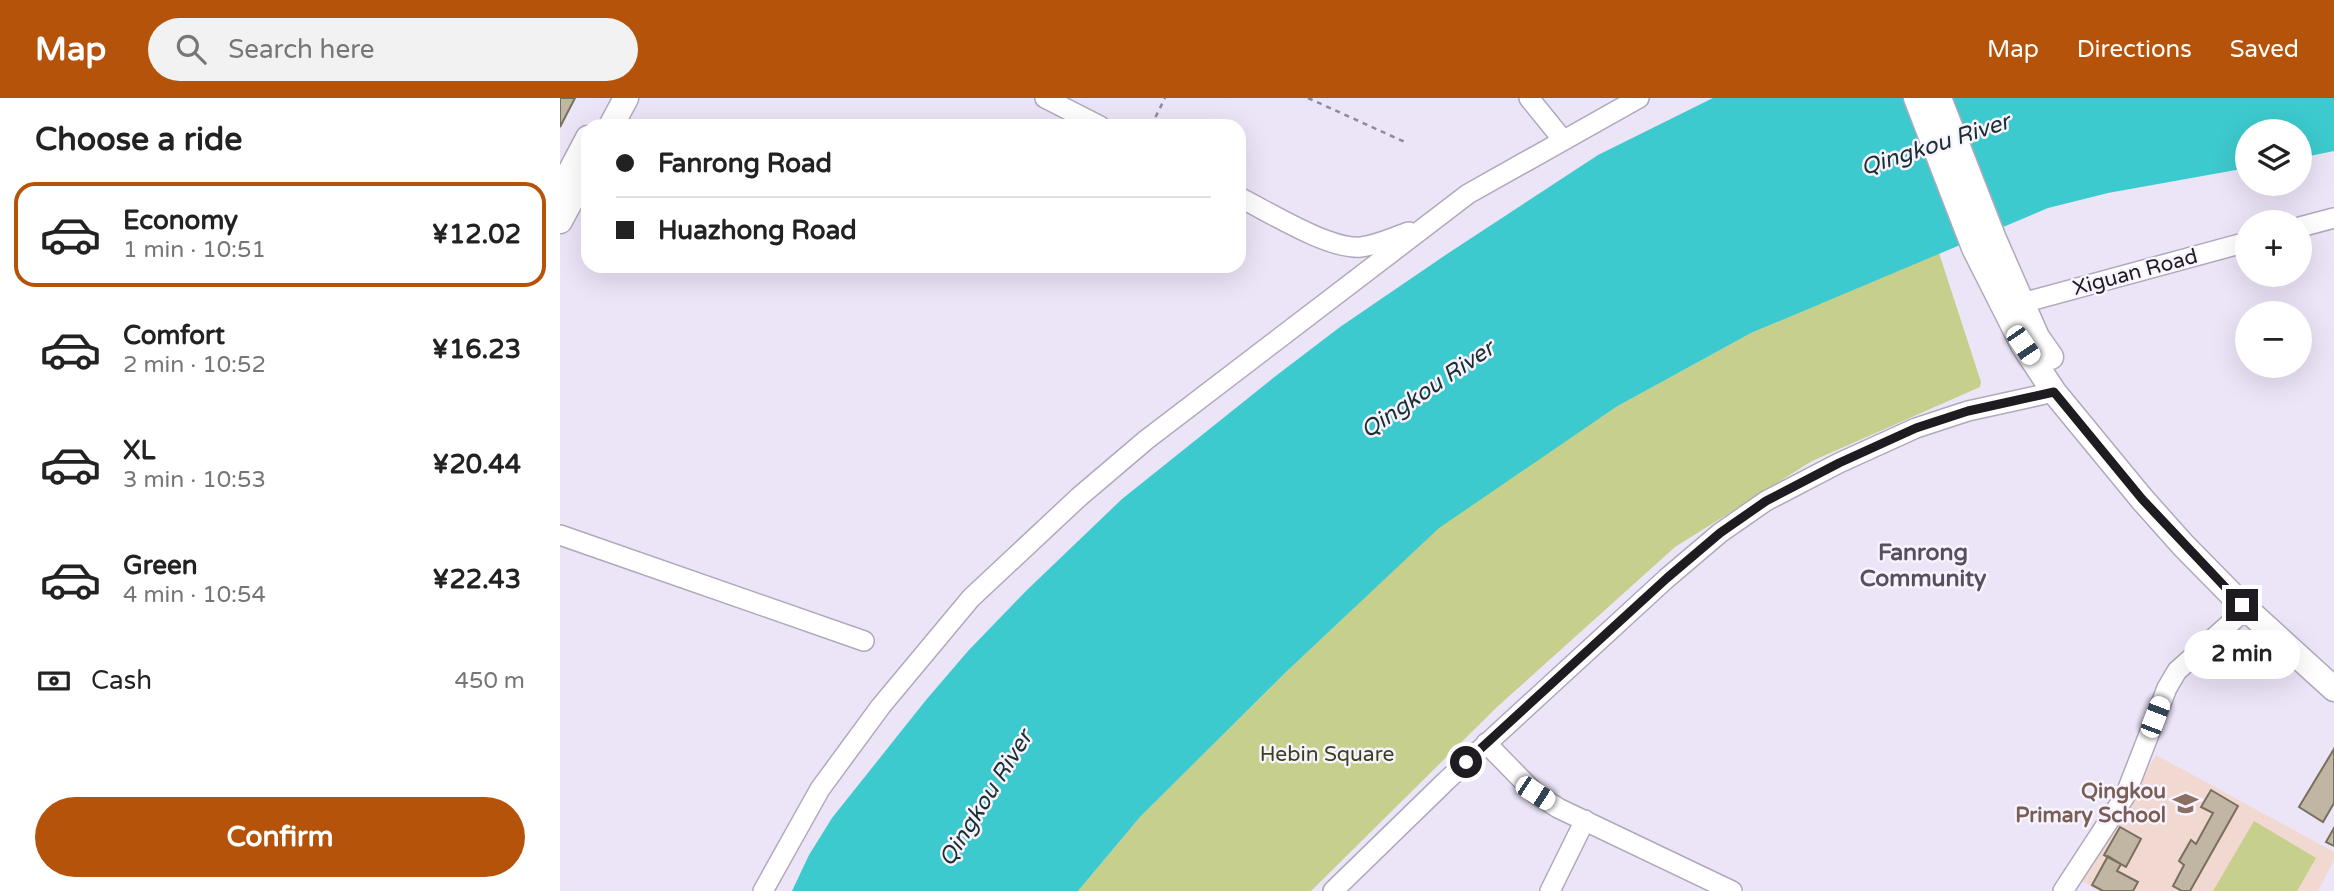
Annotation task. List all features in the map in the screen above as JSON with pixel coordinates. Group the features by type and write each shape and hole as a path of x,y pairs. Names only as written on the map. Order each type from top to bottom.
{"main road":[{"path":"599,119 610,98"},
{"path":"615,119 626,98"},
{"path":"1916,98 1984,243 2022,303 2037,337 2070,386 2154,488 2253,593 2334,666"},
{"path":"1939,98 1984,243 2023,345 2054,392 2142,499 2246,609 2334,689"},
{"path":"560,191 574,164"},
{"path":"560,221 574,164"}],"street":[{"path":"1045,98 1086,119"},
{"path":"1529,98 1563,141"},
{"path":"763,891 798,826 835,766 971,598 1126,456 1481,185 1639,98"},
{"path":"1246,200 1340,245 1361,247 1424,228"},
{"path":"2312,224 2334,218"},
{"name":"Xiguan Road","path":"2022,303 2235,245"},
{"path":"1333,891 1486,743 1678,569 1720,533 1766,501 1839,463 1916,428 1968,411 2054,392"},
{"path":"560,535 864,641"},
{"path":"2063,891 2125,796 2166,688 2177,671 2246,609"},
{"path":"1486,743 1535,793 1558,808 1732,891"},
{"path":"1550,891 1585,820"}],"path":[{"path":"1154,119 1165,98"},
{"path":"1308,98 1407,143"}],"shaded area":[{"name":"Qingkou Primary School","path":"2156,755 2334,852 2334,860 2318,891 2098,891 2082,881"}],"green space":[{"name":"Hebin Square","path":"1939,253 1981,382 1980,387 1812,461 1675,547 1497,707 1311,891 1078,891 1140,817 1286,672 1439,527 1616,407 1751,333"},
{"path":"2254,821 2316,858 2297,891 2213,891"}],"water":[{"name":"Qingkou River","path":"1713,98 2334,98 2334,151 2312,156 2312,119 2235,119 2235,170 2108,193 2048,208 1751,333 1616,407 1439,528 1286,672 1140,817 1078,891 792,891 809,855 832,818 926,700 968,651 1027,590 1122,499 1340,327 1598,155"}],"building":[{"path":"560,98 575,98 560,127"},
{"path":"2334,749 2334,803 2323,822 2299,807"},
{"path":"2211,790 2238,806 2190,891 2182,891 2173,886 2184,865 2179,861 2191,840 2196,844 2213,813 2201,807"},
{"path":"2120,827 2141,839 2126,867 2104,855"},
{"path":"2334,828 2334,846 2326,842"},
{"path":"2108,856 2121,864 2117,871 2138,882 2133,891 2103,891 2092,885"}],"place":[{"name":"Qingkou Primary School","path":"2186,803"}],"district":[{"name":"Fanrong Community","path":"1923,565"}],"route":[{"path":"1466,762 1667,578 1720,533 1766,501 1839,463 1916,428 1968,411 2054,392 2142,499 2242,605"}]}
